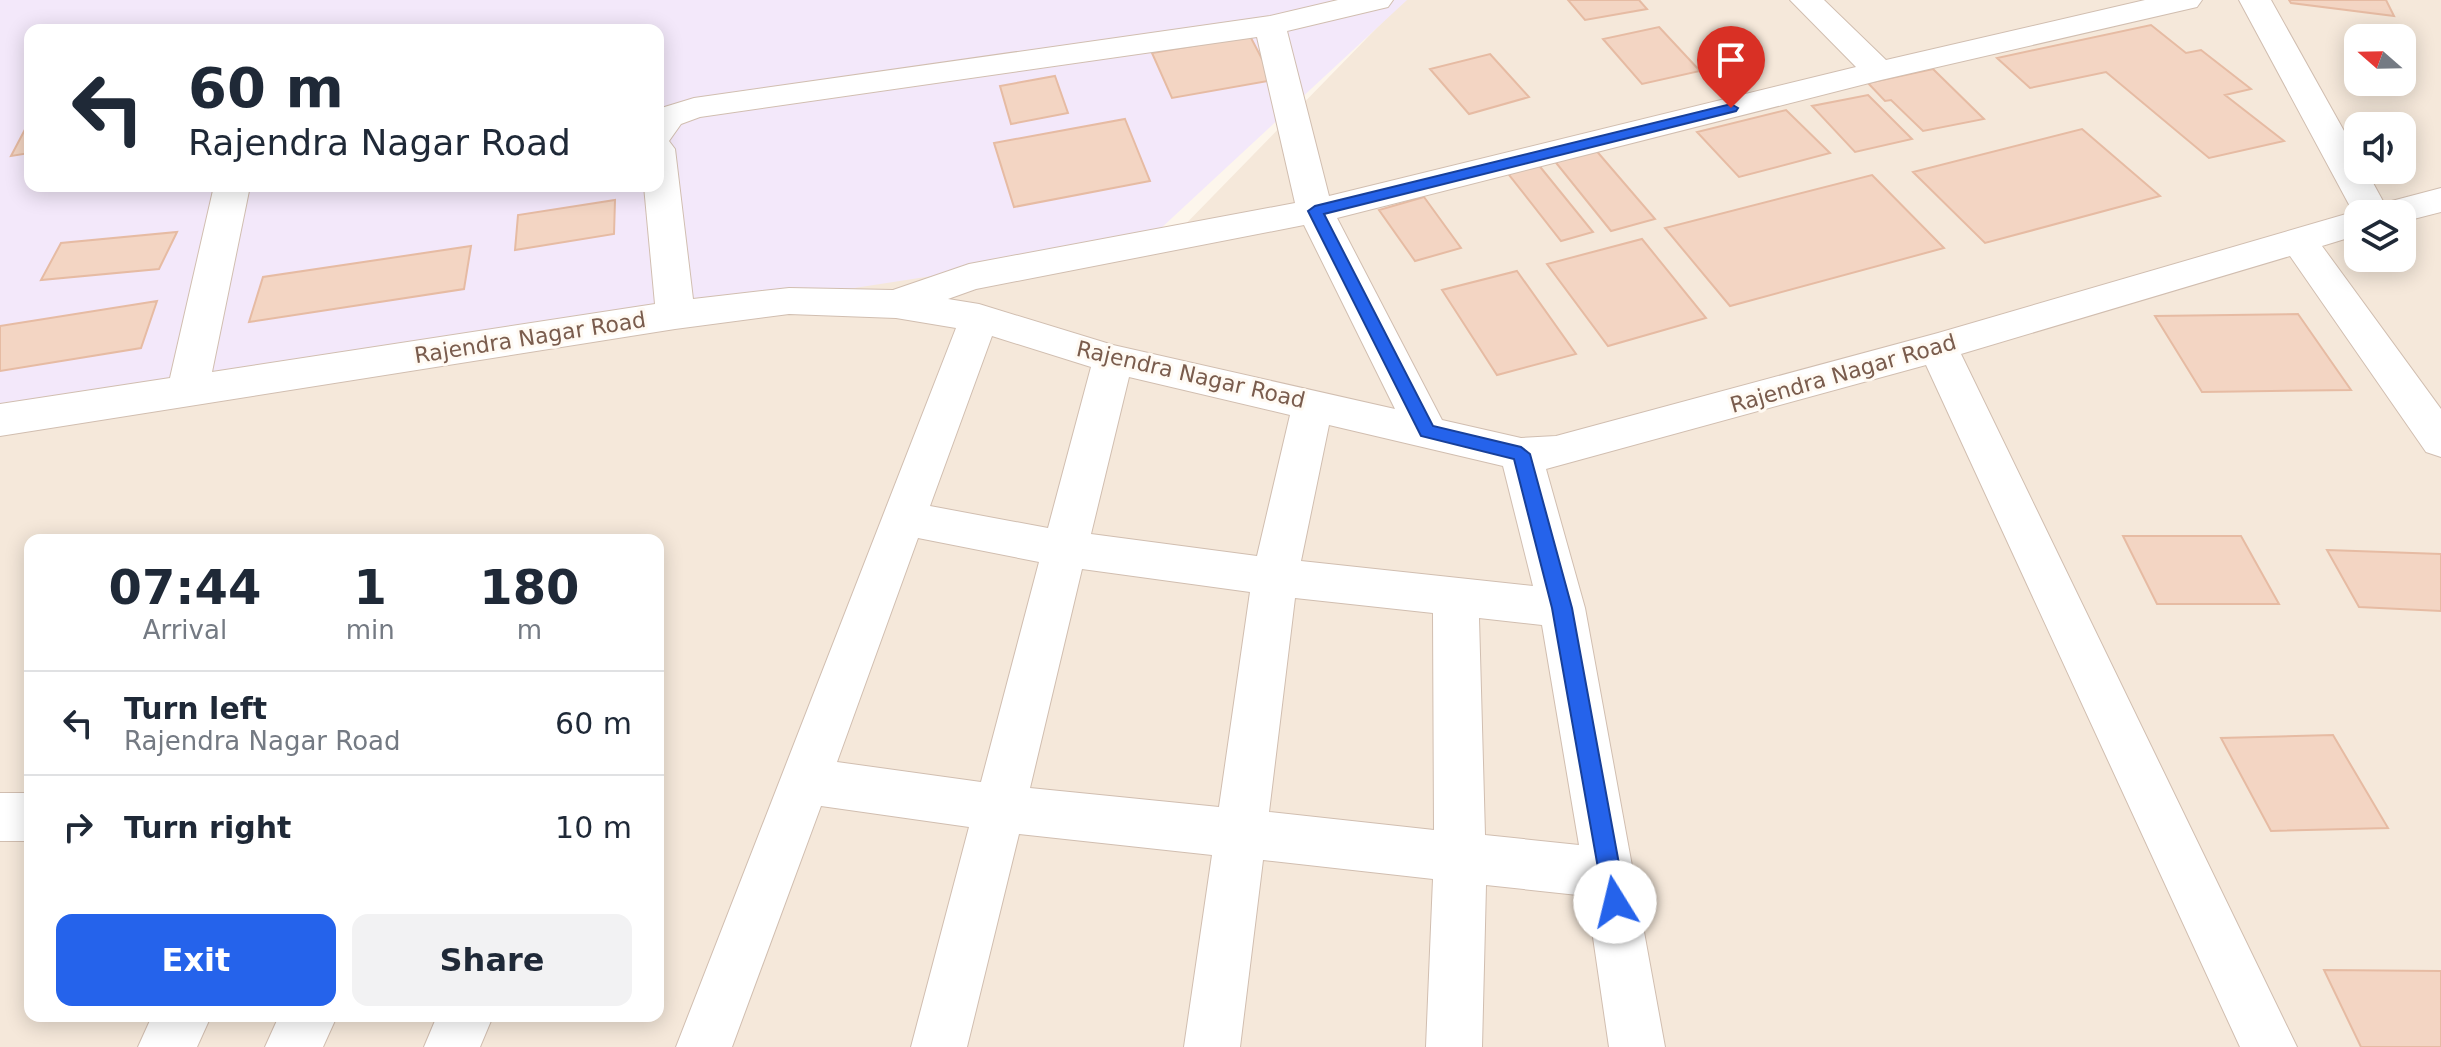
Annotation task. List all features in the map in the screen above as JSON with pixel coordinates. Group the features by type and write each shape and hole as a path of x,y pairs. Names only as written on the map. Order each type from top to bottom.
{"street":[{"path":"1806,0 1879,71"},
{"path":"896,304 969,277 1315,211 1879,71 2186,0"},
{"path":"2255,0 2364,200"},
{"path":"664,124 669,117 694,108 1270,26 1369,1"},
{"path":"1270,26 1315,211 1427,431"},
{"path":"188,391 231,192"},
{"path":"662,192 675,315"},
{"path":"2416,207 2441,200"},
{"name":"Rajendra Nagar Road","path":"0,420 675,315 789,301 896,304 979,318 1113,359 1313,403 1521,454 1556,452 1938,347 2344,227"},
{"path":"2297,239 2441,441"},
{"path":"704,1047 802,780 979,318"},
{"path":"1938,347 2269,1047"},
{"path":"939,1047 1113,359"},
{"path":"1212,1047 1275,577 1313,403"},
{"path":"1521,454 1562,608 1610,873 1637,1047"},
{"path":"903,518 1065,549 1275,577 1562,608"},
{"path":"1454,1047 1460,857 1456,597"},
{"path":"802,780 999,808 1610,873"},
{"path":"166,1047 180,1022"},
{"path":"293,1047 306,1022"},
{"path":"452,1047 462,1022"}],"shaded area":[{"path":"0,0 1407,0 1145,243 0,420"},
{"path":"1404,0 2441,0 2441,1047 0,1047 0,415 1172,238"}],"building":[{"path":"1568,0 1639,0 1647,9 1585,20"},
{"path":"2289,0 2386,0 2394,16 2291,3"},
{"path":"2151,25 2186,53 2201,50 2251,89 2225,95 2284,141 2209,158 2106,72 2030,88 1997,58"},
{"path":"1659,27 1700,71 1642,84 1603,39"},
{"path":"1250,36 1273,80 1172,98 1152,53"},
{"path":"1490,54 1529,97 1469,114 1430,69"},
{"path":"1933,69 1984,119 1923,131 1868,83"},
{"path":"1055,76 1068,113 1011,124 1000,86"},
{"path":"1868,95 1912,139 1855,152 1812,106"},
{"path":"1786,110 1830,153 1739,177 1697,132"},
{"path":"1125,119 1150,181 1014,207 994,143"},
{"path":"2082,129 2160,196 1985,243 1913,172"},
{"path":"24,131 24,154 11,156"},
{"path":"1594,148 1655,219 1611,231 1553,159"},
{"path":"1537,163 1593,232 1561,241 1506,171"},
{"path":"1872,175 1944,248 1730,306 1665,228"},
{"path":"1424,197 1461,248 1415,261 1379,210"},
{"path":"615,200 614,234 515,250 518,215"},
{"path":"177,232 159,269 41,280 61,243"},
{"path":"1642,239 1706,318 1608,346 1547,264"},
{"path":"471,246 464,289 249,322 263,277"},
{"path":"1517,271 1576,354 1497,375 1442,290"},
{"path":"157,301 141,348 0,371 0,326"},
{"path":"2298,314 2351,390 2202,392 2155,316"},
{"path":"2123,536 2241,536 2279,604 2157,604"},
{"path":"2327,550 2441,554 2441,611 2359,607"},
{"path":"2333,735 2388,828 2271,831 2221,738"},
{"path":"2324,970 2441,971 2441,1047 2361,1047"}],"route":[{"path":"1615,902 1562,608 1521,454 1427,431 1315,211 1731,108"}]}
